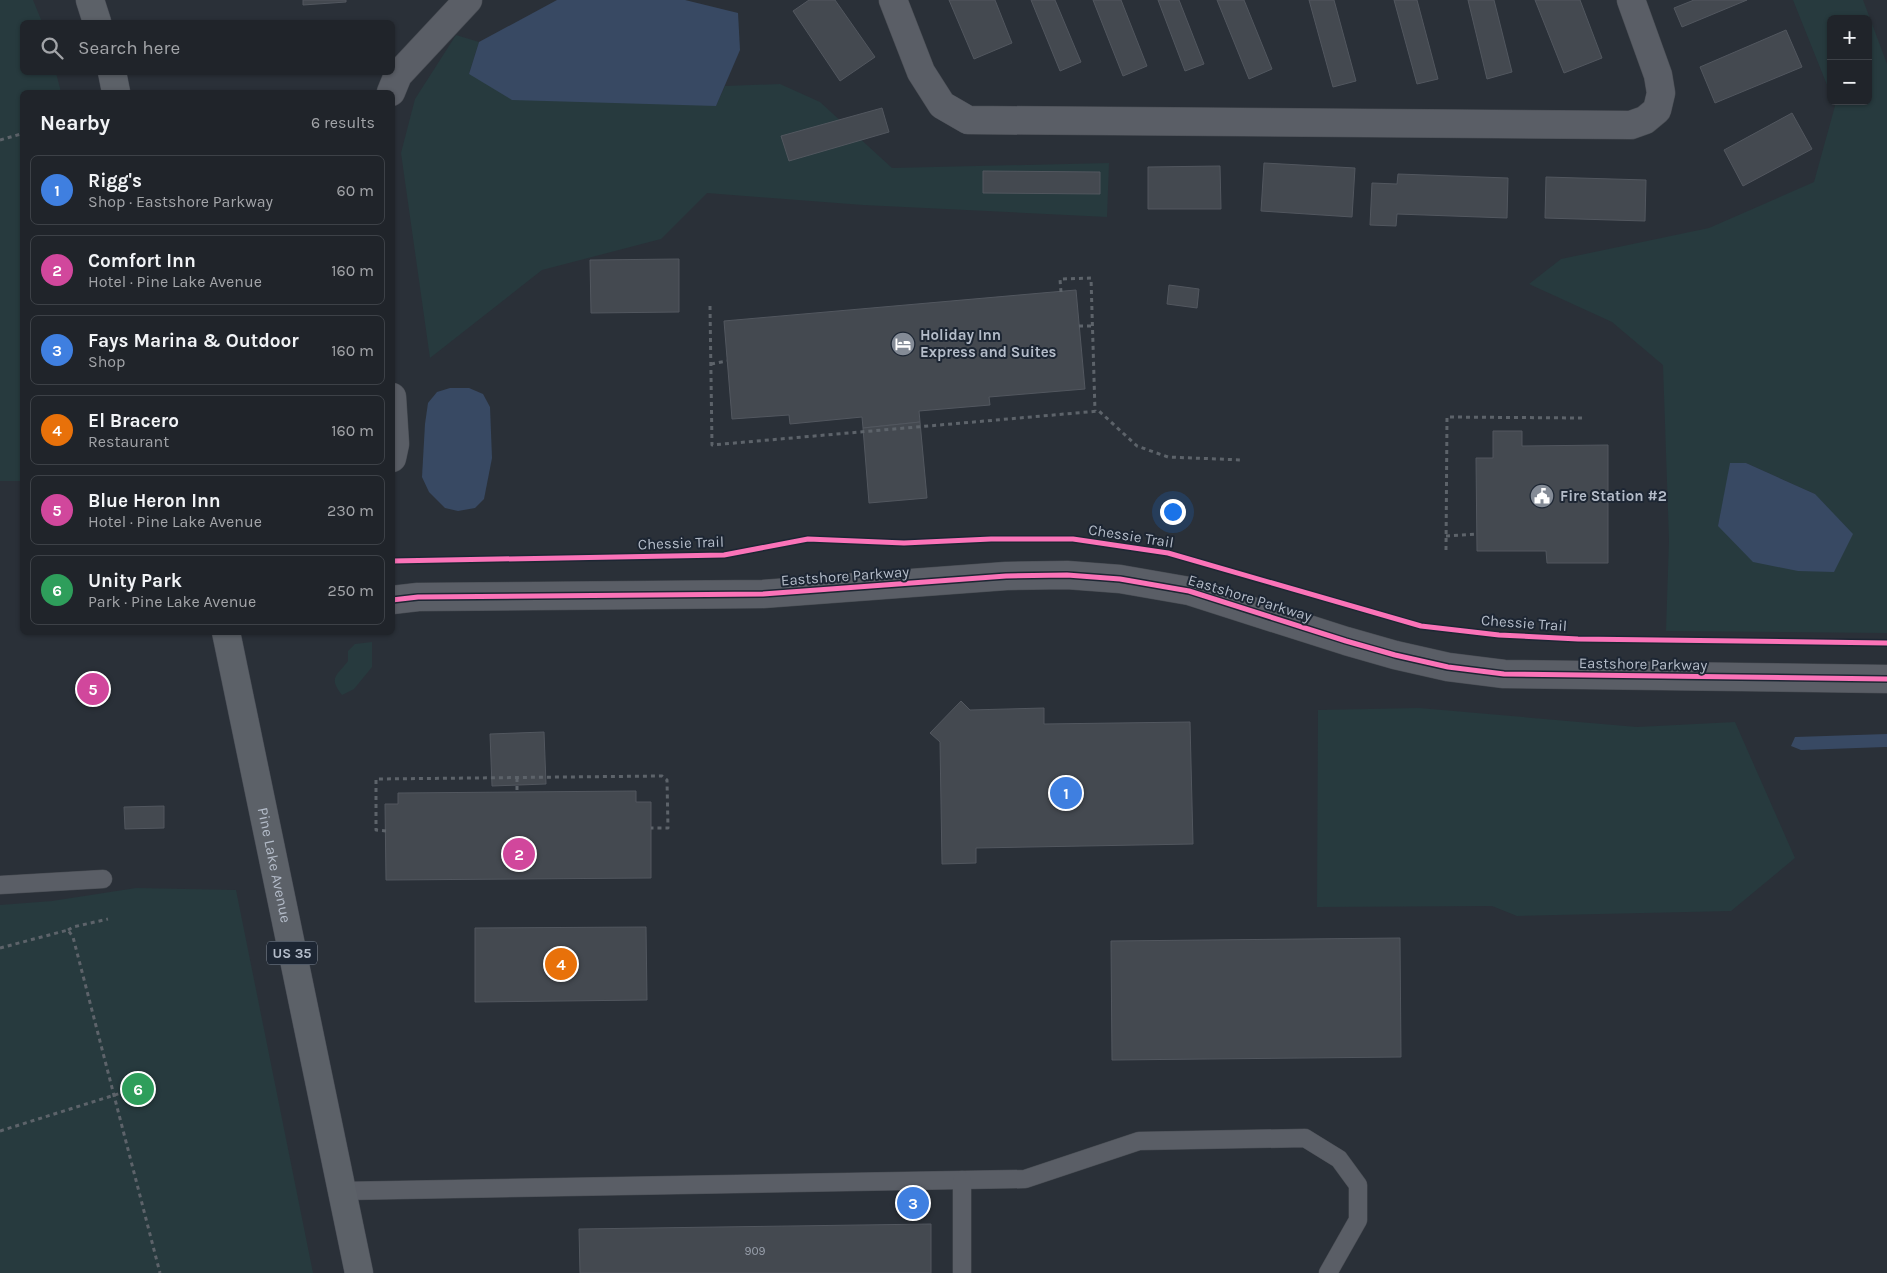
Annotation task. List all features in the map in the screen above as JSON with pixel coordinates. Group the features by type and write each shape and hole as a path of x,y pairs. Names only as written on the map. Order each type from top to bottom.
{"main road":[{"path":"90,0 96,20"},
{"path":"113,75 116,90"},
{"name":"Pine Lake Avenue","path":"227,635 359,1273"}],"street":[{"path":"392,90 398,75 468,0"},
{"path":"892,0 921,72 942,105 968,120 1631,125 1646,120 1656,110 1661,93 1658,75 1630,0"},
{"name":"Eastshore Parkway","path":"395,600 418,597 763,594 1006,576 1067,575 1120,579 1189,591 1346,641 1448,667 1504,674 1887,679"}],"lane":[{"path":"0,885 102,879"},
{"path":"342,1191 1025,1179 1139,1141 1305,1138 1339,1159 1358,1185 1358,1220 1328,1273"},
{"path":"962,1180 962,1273"}],"path":[{"path":"0,140 20,134"},
{"path":"1061,292 1060,279 1091,278 1095,411"},
{"path":"710,306 712,445 1099,411 1136,446 1168,457 1242,460"},
{"path":"1079,326 1092,326"},
{"path":"711,364 727,361"},
{"path":"1446,550 1447,417 1582,418"},
{"path":"891,425 891,430"},
{"path":"1446,536 1477,534"},
{"path":"386,831 376,830 376,780 662,776 667,780 668,828 651,828"},
{"path":"517,778 517,792"},
{"path":"0,948 108,919"},
{"path":"68,930 73,937 160,1273"},
{"path":"0,1131 153,1083"}],"green space":[{"path":"0,0 33,0 41,20 20,20 20,75 57,75 60,90 20,90 20,481 0,481"},
{"path":"1793,0 1863,0 1869,15 1827,15 1827,85"},
{"path":"1872,24 1887,64 1887,633 1666,631 1669,540 1663,365 1612,322 1529,284 1561,259 1709,228 1814,182 1835,106 1872,105","holes":["1746,463 1815,494 1718,526 1724,498"]},
{"path":"456,35 479,42 469,74 716,106 725,86 780,84 820,102 892,168 1109,163 1107,217 863,205 707,193 661,239 542,270 430,358 401,153 415,99"},
{"path":"372,642 372,667 354,689 342,695 335,684 335,680 348,661 348,651 355,644"},
{"path":"1419,708 1637,727 1735,722 1795,858 1731,911 1517,916 1492,906 1317,907 1318,710"},
{"path":"136,888 236,890 313,1273 0,1273 0,905 52,901"}],"water":[{"path":"557,0 685,0 738,13 740,50 716,106 512,100 469,74 479,42"},
{"path":"450,388 469,388 483,394 490,407 492,458 484,499 475,508 458,511 445,508 429,492 422,477 428,403 437,392"},
{"path":"1730,463 1746,463 1815,494 1853,534 1834,572 1798,571 1753,562 1718,526"},
{"path":"1887,734 1887,747 1801,750 1791,746 1795,737"}],"building":[{"path":"303,0 346,0 346,2 303,5"},
{"path":"809,0 835,0 875,57 840,81 793,11"},
{"path":"949,0 995,0 1012,43 974,59"},
{"path":"1031,0 1055,0 1081,62 1060,71"},
{"path":"1093,0 1121,0 1147,66 1123,76"},
{"path":"1158,0 1179,0 1204,64 1185,71"},
{"path":"1217,0 1244,0 1272,69 1249,79"},
{"path":"1309,0 1334,0 1356,81 1333,87"},
{"path":"1394,0 1417,0 1438,79 1417,84"},
{"path":"1468,0 1494,0 1512,72 1487,79"},
{"path":"1535,0 1580,0 1602,58 1564,73"},
{"path":"1694,0 1747,0 1682,27 1674,8"},
{"path":"1786,30 1802,67 1715,103 1700,67"},
{"path":"882,108 889,132 789,161 781,136"},
{"path":"1792,113 1812,149 1743,186 1724,150"},
{"path":"1264,163 1355,168 1352,217 1261,211"},
{"path":"1220,166 1221,209 1148,209 1148,167"},
{"path":"983,171 1100,172 1100,194 983,193"},
{"path":"1398,174 1508,178 1507,218 1397,214 1396,226 1370,225 1372,183 1397,184"},
{"path":"1546,177 1646,180 1645,221 1545,218"},
{"path":"679,259 679,312 591,313 590,260"},
{"path":"1169,285 1199,289 1197,308 1167,304"},
{"name":"Holiday Inn Express and Suites","path":"1076,290 1085,389 989,397 990,405 919,411 920,422 863,428 862,417 790,424 789,415 732,419 724,321"},
{"path":"920,422 927,498 869,503 863,428"},
{"name":"Fire Station #2","path":"1493,431 1522,431 1522,446 1608,445 1608,563 1547,563 1546,551 1477,551 1476,458 1493,458"},
{"path":"961,701 970,710 1044,708 1044,724 1190,722 1193,844 976,848 976,863 942,864 940,742 930,733"},
{"path":"544,732 546,784 492,786 490,734"},
{"path":"636,791 636,802 651,802 651,878 386,880 385,804 398,804 398,793"},
{"path":"164,806 164,828 125,829 124,807"},
{"path":"646,927 647,1000 475,1002 475,928"},
{"path":"1400,938 1401,1057 1112,1060 1111,941"},
{"path":"931,1224 931,1273 580,1273 579,1229"}],"cycle path":[{"name":"Chessie Trail","path":"395,561 724,555 808,539 904,543 991,539 1073,539 1168,553 1421,626 1499,635 1578,639 1887,643"},
{"path":"395,600 418,597 763,594 1006,576 1067,575 1120,579 1189,591 1346,641 1448,667 1504,674 1887,679"}],"place":[{"name":"Holiday Inn Express and Suites","path":"903,344"},
{"name":"Fire Station #2","path":"1542,496"},
{"name":"Blue Heron Inn","path":"93,689"},
{"name":"Rigg's","path":"1066,793"},
{"name":"Comfort Inn","path":"519,854"},
{"name":"El Bracero","path":"561,964"},
{"name":"Unity Park","path":"138,1089"},
{"name":"Fays Marina & Outdoor","path":"913,1203"}]}
